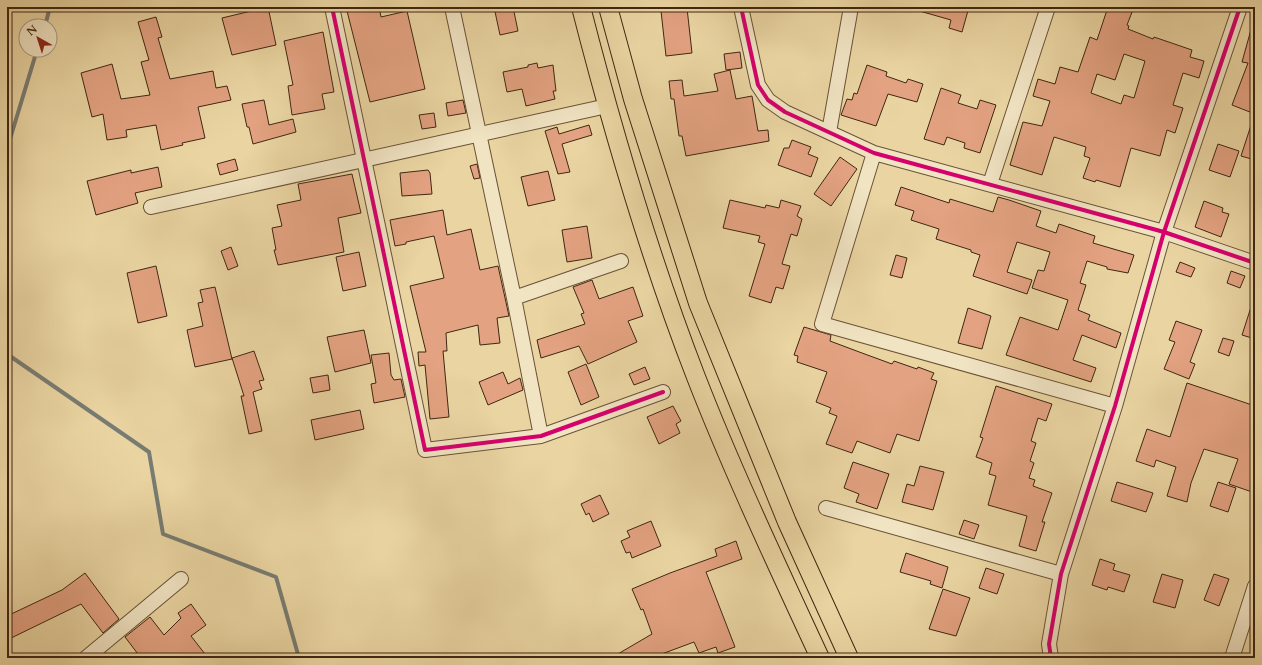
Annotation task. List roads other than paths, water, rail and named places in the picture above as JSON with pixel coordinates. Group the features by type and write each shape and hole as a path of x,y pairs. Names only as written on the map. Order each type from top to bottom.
{"main road":[{"path":"581,7 606,106 651,251 696,377 770,550 820,658"},
{"path":"608,7 633,99 698,303 787,522 849,658"}],"street":[{"path":"332,7 425,450 541,436 664,392"},
{"path":"452,7 514,298 541,436"},
{"path":"741,7 758,85 768,100 785,112 874,153 1164,232 1255,263"},
{"path":"829,132 852,7"},
{"path":"990,184 1048,7"},
{"path":"1051,658 1049,644 1062,574 1116,406 1164,232 1240,7"},
{"path":"151,207 606,106"},
{"path":"874,153 822,324 1116,406"},
{"path":"514,298 622,261"},
{"path":"826,508 1062,574"},
{"path":"86,658 181,579"},
{"path":"1232,658 1255,586"}],"waterway":[{"path":"47,18 50,7"},
{"path":"7,149 35,58"},
{"path":"7,354 149,452 163,534 276,577 299,658"}]}
